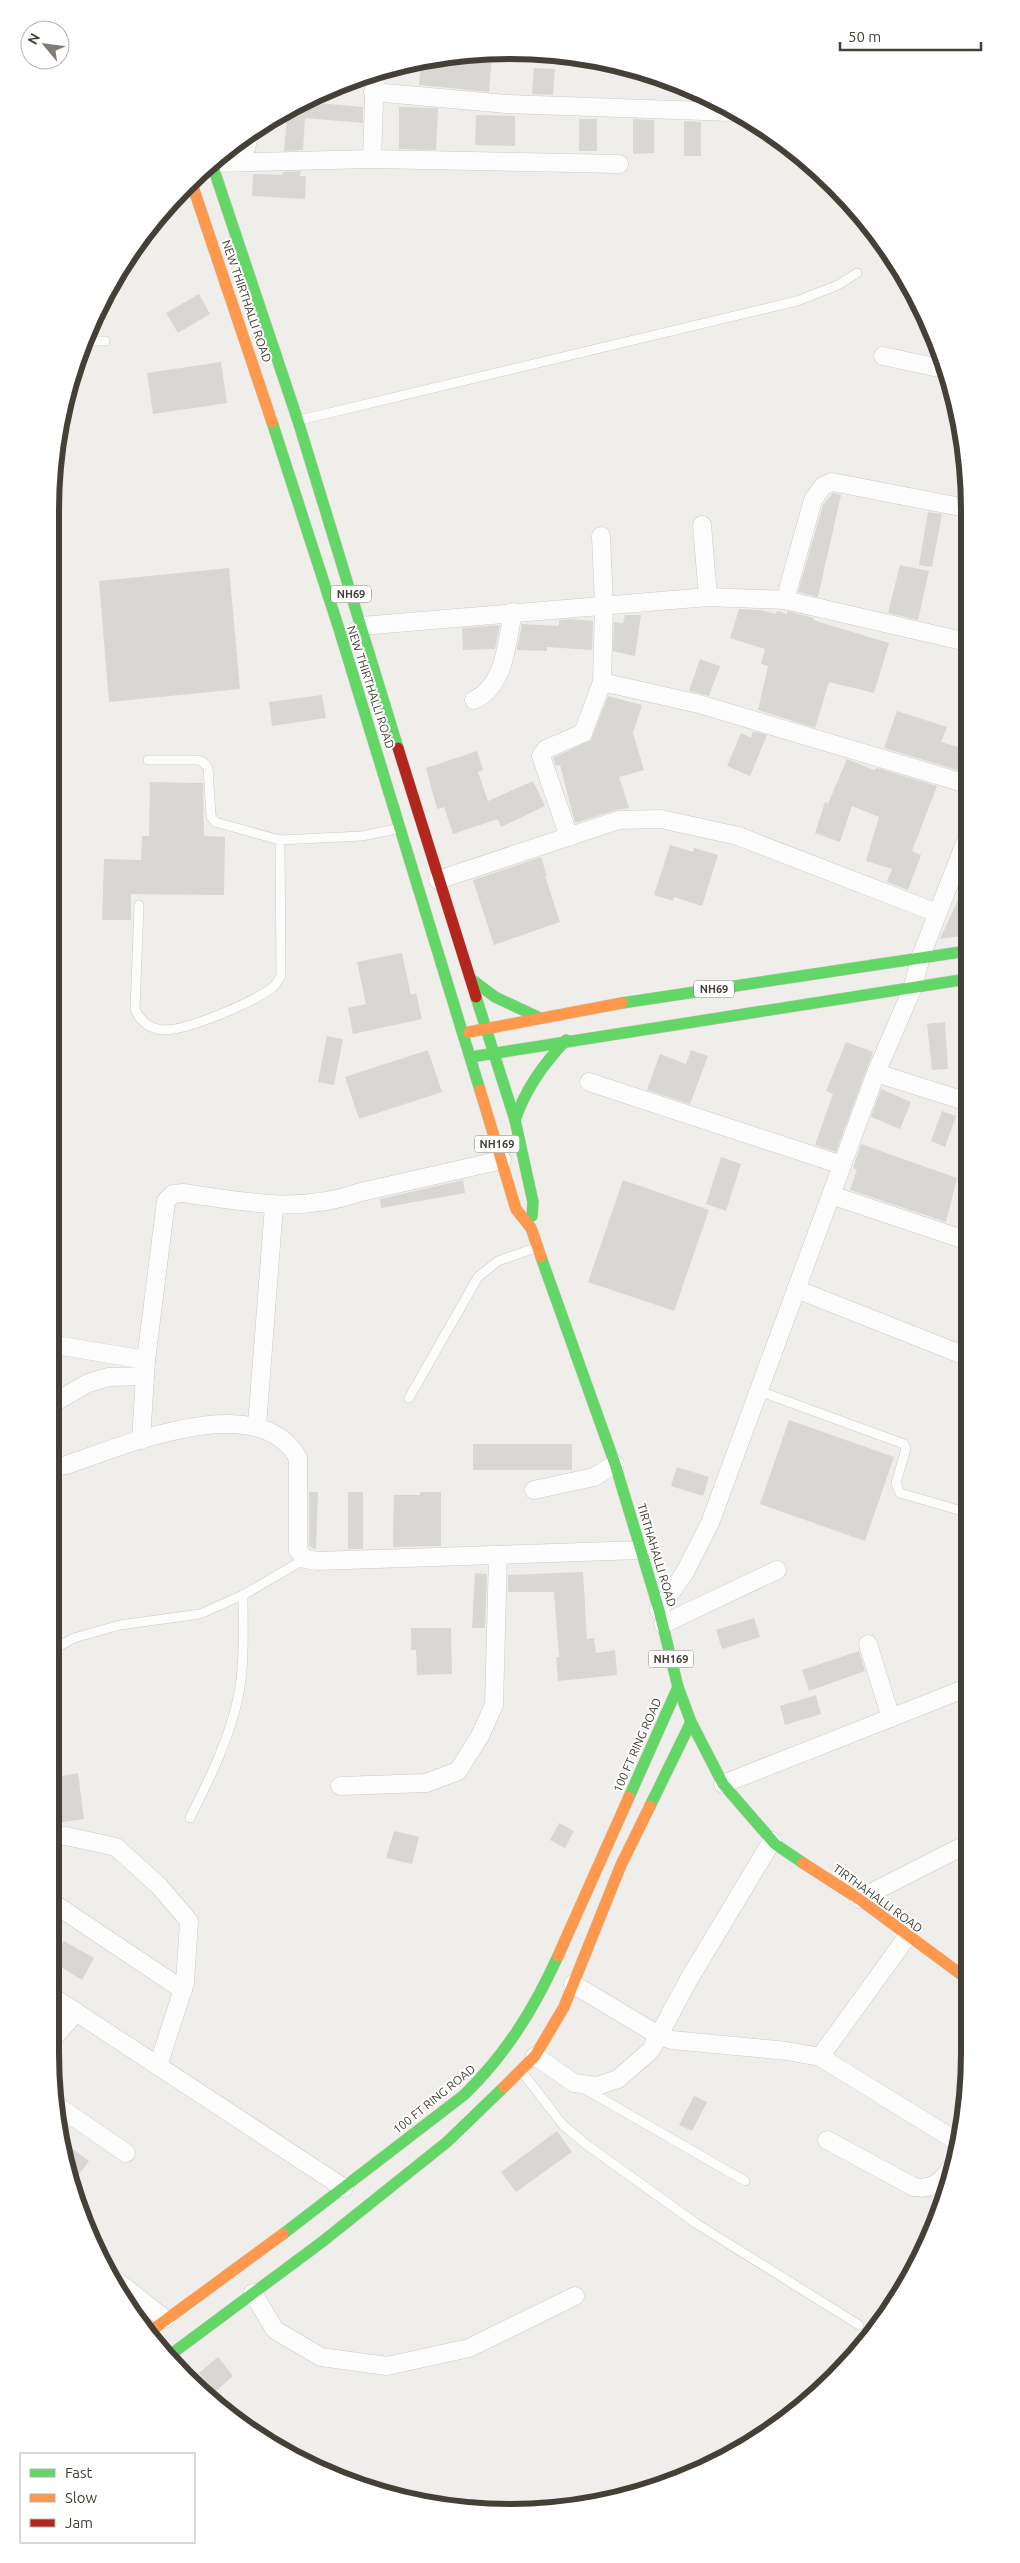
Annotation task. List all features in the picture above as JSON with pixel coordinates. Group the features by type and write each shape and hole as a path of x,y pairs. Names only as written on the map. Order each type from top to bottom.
{"main road":[{"name":"NH69","path":"211,172 209,193 298,421 438,880 494,1052"},
{"name":"NEW THIRTHALLI ROAD","path":"198,185 209,193 242,330 402,828 462,1033"},
{"name":"NH69","path":"462,1033 617,1004 921,956 961,952"},
{"path":"471,979 487,994 508,1006 540,1018"},
{"name":"NH69","path":"470,1057 566,1040 961,980"},
{"name":"TIRTHAHALLI ROAD","path":"462,1033 516,1209 531,1228 615,1464 661,1617 678,1687 691,1722 723,1784 772,1841 859,1899 907,1937 961,1975"},
{"path":"514,1120 521,1099 534,1075 566,1040"},
{"name":"NH169","path":"494,1052 514,1120 533,1202 531,1228"},
{"name":"100 FT RING ROAD","path":"153,2329 248,2261 344,2188 464,2095 488,2072 523,2027 541,1994 678,1687"},
{"path":"173,2353 322,2242 448,2142 535,2056 564,2007 621,1865 691,1722"}],"street":[{"path":"372,159 374,80"},
{"path":"373,92 507,104 722,112"},
{"path":"242,161 247,144"},
{"path":"223,162 372,159 619,164"},
{"path":"883,356 938,368"},
{"path":"785,600 812,500 823,486 832,482 961,507"},
{"path":"702,525 708,597"},
{"path":"569,837 541,756 546,749 583,733 602,682 604,605 601,536"},
{"path":"361,626 708,597 785,600 961,641"},
{"path":"474,700 484,696 496,680 513,612"},
{"path":"602,682 699,704 961,782"},
{"path":"438,880 619,820 661,819 738,836 937,912"},
{"path":"661,1617 710,1524 876,1073 913,987 921,956 961,853"},
{"path":"876,1073 961,1100"},
{"path":"589,1082 842,1166"},
{"path":"141,1440 145,1368 166,1201 173,1194 183,1193 274,1206 310,1205 339,1200 361,1192 502,1160"},
{"path":"831,1195 961,1239"},
{"path":"257,1426 274,1206"},
{"path":"796,1289 961,1354"},
{"path":"59,1346 145,1368"},
{"path":"59,1400 88,1383 145,1368"},
{"path":"59,1466 174,1431 213,1424 257,1426 280,1436 292,1447 298,1458 298,1550 305,1559 317,1561 641,1550"},
{"path":"534,1490 594,1477 615,1464"},
{"path":"340,1786 426,1783 458,1771 480,1736 494,1705 498,1555"},
{"path":"661,1617 777,1570"},
{"path":"868,1644 891,1718"},
{"path":"723,1784 961,1690"},
{"path":"59,1837 66,1836 116,1847 159,1886 190,1921 183,1990 158,2066"},
{"path":"535,2056 574,2083 597,2086 618,2079 651,2050 772,1841"},
{"path":"859,1899 961,1848"},
{"path":"59,1907 183,1990"},
{"path":"820,2057 907,1937"},
{"path":"573,1984 658,2035 672,2040 787,2050 820,2057 953,2139"},
{"path":"59,2001 344,2188"},
{"path":"59,2032 76,2012"},
{"path":"63,2110 126,2152"},
{"path":"827,2140 914,2187 926,2189 940,2182 944,2177"},
{"path":"123,2286 166,2319"},
{"path":"253,2293 275,2330 320,2357 387,2366 469,2348 575,2296"}],"lane":[{"path":"298,421 797,301 838,285 857,273"},
{"path":"92,341 105,341"},
{"path":"148,760 197,760 203,762 208,768 211,816 215,822 280,840 362,836 402,828"},
{"path":"139,905 135,1009 139,1019 148,1026 164,1030 204,1021 274,987 281,976 280,840"},
{"path":"409,1398 478,1277 498,1260 537,1247"},
{"path":"759,1391 904,1444 906,1449 896,1483 900,1493 961,1512"},
{"path":"59,1646 74,1638 120,1625 200,1614 244,1595 305,1559"},
{"path":"190,1818 222,1746 238,1698 243,1647 244,1595"},
{"path":"521,2071 563,2125 587,2144 697,2224 859,2325"},
{"path":"574,2083 745,2181"}],"building":[{"path":"492,60 489,92 419,85 420,67"},
{"path":"534,68 555,69 553,95 532,94"},
{"path":"315,103 363,107 363,123 305,118 303,150 284,151 287,117"},
{"path":"399,107 438,108 436,150 399,149"},
{"path":"476,115 515,116 515,146 475,145"},
{"path":"579,119 597,119 597,151 579,151"},
{"path":"633,119 654,120 654,153 633,154"},
{"path":"684,121 701,122 701,156 684,156"},
{"path":"301,171 300,176 306,176 305,199 252,196 253,174 282,175 283,172"},
{"path":"199,294 210,314 178,333 166,313"},
{"path":"221,362 227,403 153,414 147,373"},
{"path":"833,493 841,495 818,597 798,592 823,505"},
{"path":"928,512 942,514 932,567 919,565"},
{"path":"900,565 929,571 918,620 888,613"},
{"path":"229,568 240,689 109,702 99,581"},
{"path":"739,609 760,610 776,614 777,611 787,614 787,611 889,643 874,693 829,682 815,728 758,710 768,666 761,664 765,649 730,638"},
{"path":"625,615 641,615 635,656 613,651 614,622 623,623"},
{"path":"559,620 593,621 592,650 547,647 547,651 517,650 522,624 559,626"},
{"path":"500,625 495,649 463,650 462,628"},
{"path":"700,659 720,666 709,696 689,691"},
{"path":"322,695 326,718 272,726 269,702"},
{"path":"608,696 642,705 633,733 644,770 619,777 629,808 616,810 575,823 560,765 556,766 553,758 591,740"},
{"path":"897,711 947,727 941,742 961,748 961,771 884,748"},
{"path":"753,731 767,735 750,776 727,766 741,733 751,738"},
{"path":"477,751 483,770 478,772 488,801 533,781 545,806 501,827 498,819 453,834 444,807 437,809 426,768"},
{"path":"847,759 874,770 877,768 937,786 912,851 921,855 908,890 887,882 892,869 866,861 879,817 852,806 840,842 815,833 825,802 828,804"},
{"path":"150,782 203,783 204,836 225,837 224,895 131,894 131,920 102,920 104,859 141,860 142,836 149,836"},
{"path":"670,845 693,852 694,848 718,855 702,906 674,897 673,901 654,895"},
{"path":"541,857 560,922 494,945 473,880"},
{"path":"958,900 961,936 940,939"},
{"path":"402,953 411,995 416,993 422,1019 353,1034 348,1008 366,1004 357,962"},
{"path":"945,1022 948,1069 932,1070 927,1024"},
{"path":"327,1036 343,1039 334,1085 318,1082"},
{"path":"846,1042 873,1052 836,1152 815,1145 833,1094 826,1091"},
{"path":"428,1050 442,1092 359,1119 345,1077"},
{"path":"691,1050 708,1056 690,1104 647,1090 660,1054 686,1064"},
{"path":"881,1089 911,1102 900,1129 871,1117"},
{"path":"942,1111 956,1116 945,1147 931,1141"},
{"path":"861,1144 957,1178 946,1222 850,1190 857,1170 853,1168"},
{"path":"721,1157 741,1164 726,1211 706,1204"},
{"path":"463,1180 465,1193 381,1208 380,1199"},
{"path":"623,1180 709,1210 674,1311 588,1282"},
{"path":"789,1420 894,1457 865,1541 760,1504"},
{"path":"473,1444 572,1444 572,1470 473,1470"},
{"path":"677,1467 709,1477 703,1496 671,1486"},
{"path":"309,1492 318,1492 316,1550 309,1546"},
{"path":"348,1492 363,1492 363,1549 348,1549"},
{"path":"420,1492 441,1492 441,1546 393,1547 394,1495 420,1495"},
{"path":"583,1572 587,1639 594,1638 596,1653 615,1650 617,1675 558,1681 556,1657 559,1657 554,1592 508,1592 508,1575"},
{"path":"475,1573 487,1574 485,1628 472,1628"},
{"path":"754,1618 760,1637 722,1649 716,1630"},
{"path":"411,1628 451,1628 452,1674 417,1675 416,1650 411,1650"},
{"path":"859,1651 865,1671 809,1691 802,1670"},
{"path":"816,1695 821,1714 785,1725 780,1706"},
{"path":"78,1773 84,1819 59,1823 59,1776"},
{"path":"559,1823 574,1831 565,1848 550,1840"},
{"path":"394,1831 419,1837 412,1864 386,1858"},
{"path":"64,1941 94,1958 82,1980 59,1966 59,1949"},
{"path":"694,2096 707,2102 692,2131 679,2125"},
{"path":"557,2131 572,2152 516,2192 501,2172"},
{"path":"68,2145 89,2161 77,2178"},
{"path":"218,2357 233,2376 215,2392 199,2373"}],"traffic: fast":[{"path":"214,169 298,421 398,748"},
{"path":"272,422 339,629 480,1090"},
{"path":"622,1003 961,952"},
{"path":"471,979 495,997 540,1018"},
{"path":"477,1056 961,980"},
{"path":"476,997 515,1120 533,1202 532,1216"},
{"path":"515,1120 519,1108 536,1077 566,1040"},
{"path":"541,1257 615,1464 659,1610 678,1687 691,1722 723,1784 775,1844 803,1863"},
{"path":"629,1797 678,1687"},
{"path":"650,1806 691,1722"},
{"path":"283,2234 464,2095 493,2063 518,2030 549,1976 558,1956"},
{"path":"173,2353 322,2242 447,2142 504,2087"}],"traffic: slow":[{"path":"194,189 272,422"},
{"path":"469,1032 622,1003"},
{"path":"480,1090 516,1209 531,1228 541,1257"},
{"path":"558,1956 629,1797"},
{"path":"504,2087 535,2056 564,2007 621,1865 650,1806"},
{"path":"803,1863 859,1899 961,1974"},
{"path":"153,2329 283,2234"}],"traffic: jam":[{"path":"398,748 476,997"}]}
